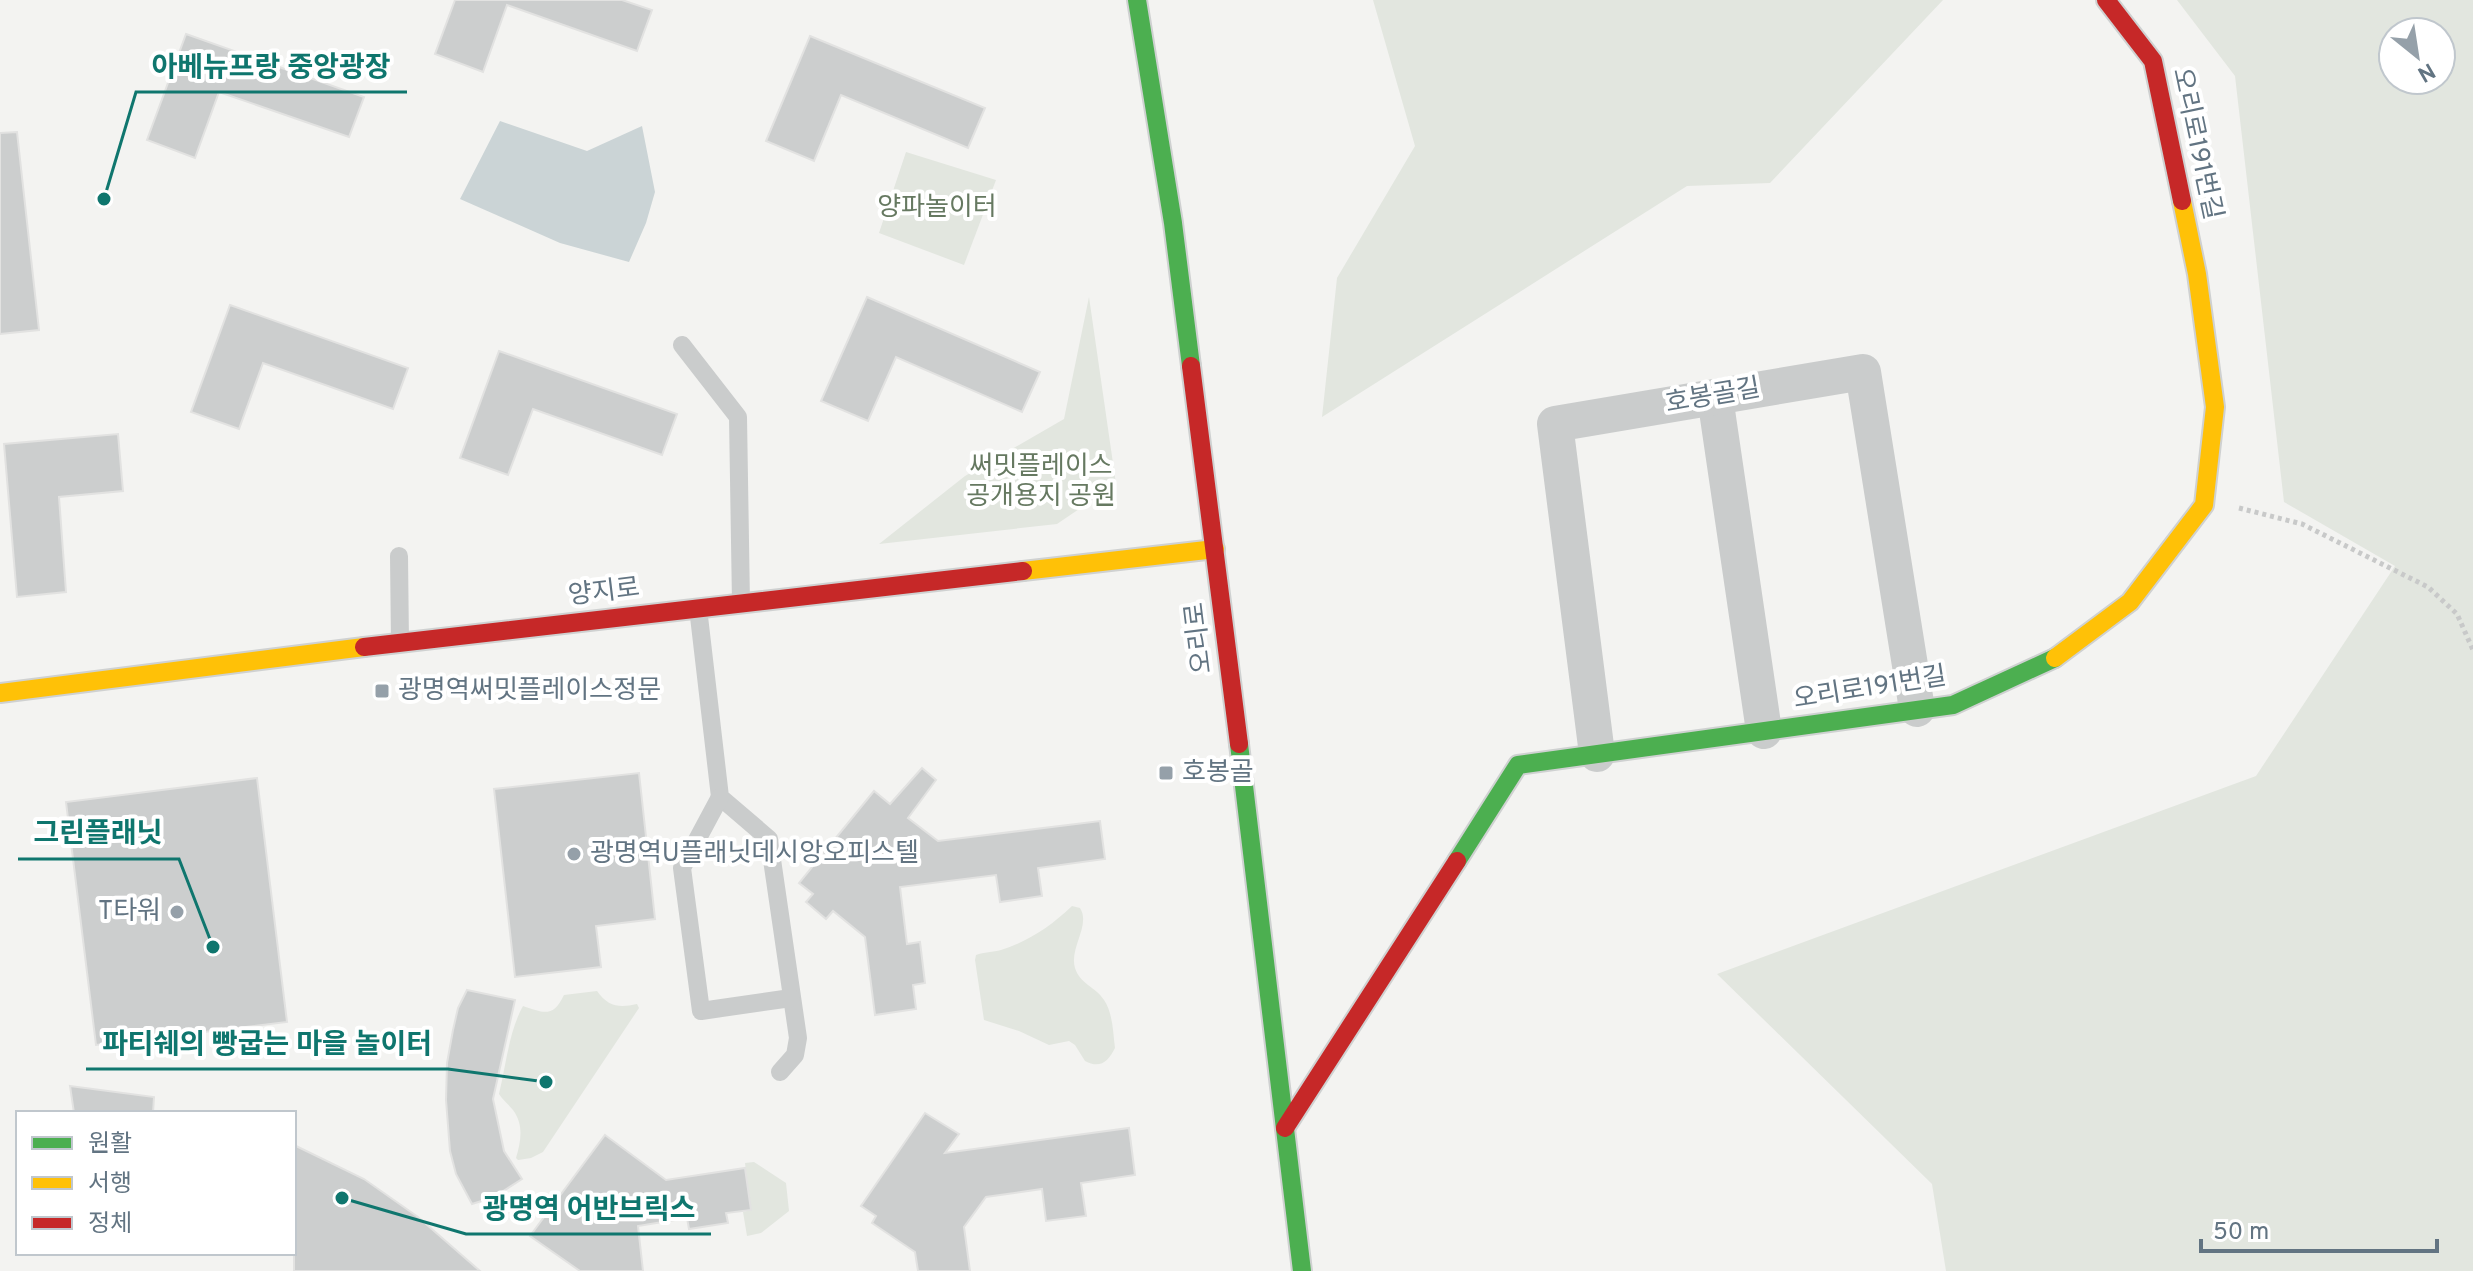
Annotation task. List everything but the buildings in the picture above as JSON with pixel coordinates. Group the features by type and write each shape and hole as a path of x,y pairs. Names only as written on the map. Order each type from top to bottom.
{"street":[{"name":"오리로","path":"1137,0 1173,223 1302,1271"},
{"name":"오리로191번길","path":"1285,1128 1518,765 1953,705 2049,663 2130,602 2197,515 2204,505 2215,407 2197,274 2153,61 2106,0"},
{"name":"호봉골길","path":"1597,754 1555,424 1863,372 1917,709"},
{"path":"1715,397 1764,731"},
{"name":"양지로","path":"0,693 400,643 1215,549"}],"lane":[{"path":"682,345 738,417 741,603"},
{"path":"399,556 400,643"},
{"path":"698,608 720,797 682,868 701,1011 791,998"},
{"path":"720,797 769,839 798,1038 795,1055 780,1072"}],"path":[{"path":"2197,515 2223,504 2302,524 2428,587 2457,614 2473,650"}],"green space":[{"path":"1373,0 1943,0 1770,183 1687,186 1322,417 1337,278 1415,146"},
{"path":"2177,0 2473,0 2473,1271 1946,1271 1932,1184 1717,974 2256,776 2395,566 2284,502 2235,76"},
{"name":"양파놀이터","path":"906,152 996,180 964,265 879,233"},
{"name":"써밋플레이스 공개용지 공원","path":"1089,297 1116,484 1057,524 879,544 965,476 1064,419"},
{"path":"1072,906 1080,908 1083,915 1075,968 1104,1000 1112,1023 1115,1048 1099,1064 1085,1061 1069,1041 1049,1045 984,1020 976,955 1021,942 1048,926"},
{"path":"597,991 610,1003 620,1006 637,1004 639,1008 543,1152 518,1160 519,1121 499,1094 518,1016 523,1006 547,1012 556,1007 564,995"},
{"path":"754,1162 786,1183 789,1211 761,1233 747,1236 743,1212 751,1210 745,1163"}],"shaded area":[{"path":"500,121 587,151 642,126 655,192 629,262 560,243 460,199"}],"traffic: fast":[{"path":"1137,0 1173,223 1191,366"},
{"path":"1457,861 1518,765 1953,705 2055,658"},
{"path":"1239,744 1302,1271"}],"traffic: slow":[{"path":"2055,658 2130,602 2204,505 2215,407 2197,274 2182,201"},
{"path":"1023,571 1215,549"},
{"path":"0,693 364,647"}],"traffic: jam":[{"path":"2106,0 2153,61 2182,201"},
{"path":"1191,366 1239,744"},
{"path":"364,647 1023,571"},
{"path":"1285,1128 1457,861"}],"place":[{"name":"아베뉴프랑 중앙광장","path":"104,199"},
{"name":"광명역써밋플레이스정문","path":"382,691"},
{"name":"호봉골","path":"1166,773"},
{"name":"광명역U플래닛데시앙오피스텔","path":"574,854"},
{"name":"T타워","path":"177,912"},
{"name":"그린플래닛","path":"213,947"},
{"name":"파티쉐의 빵굽는 마을 놀이터","path":"546,1082"},
{"name":"광명역 어반브릭스","path":"342,1198"}]}
